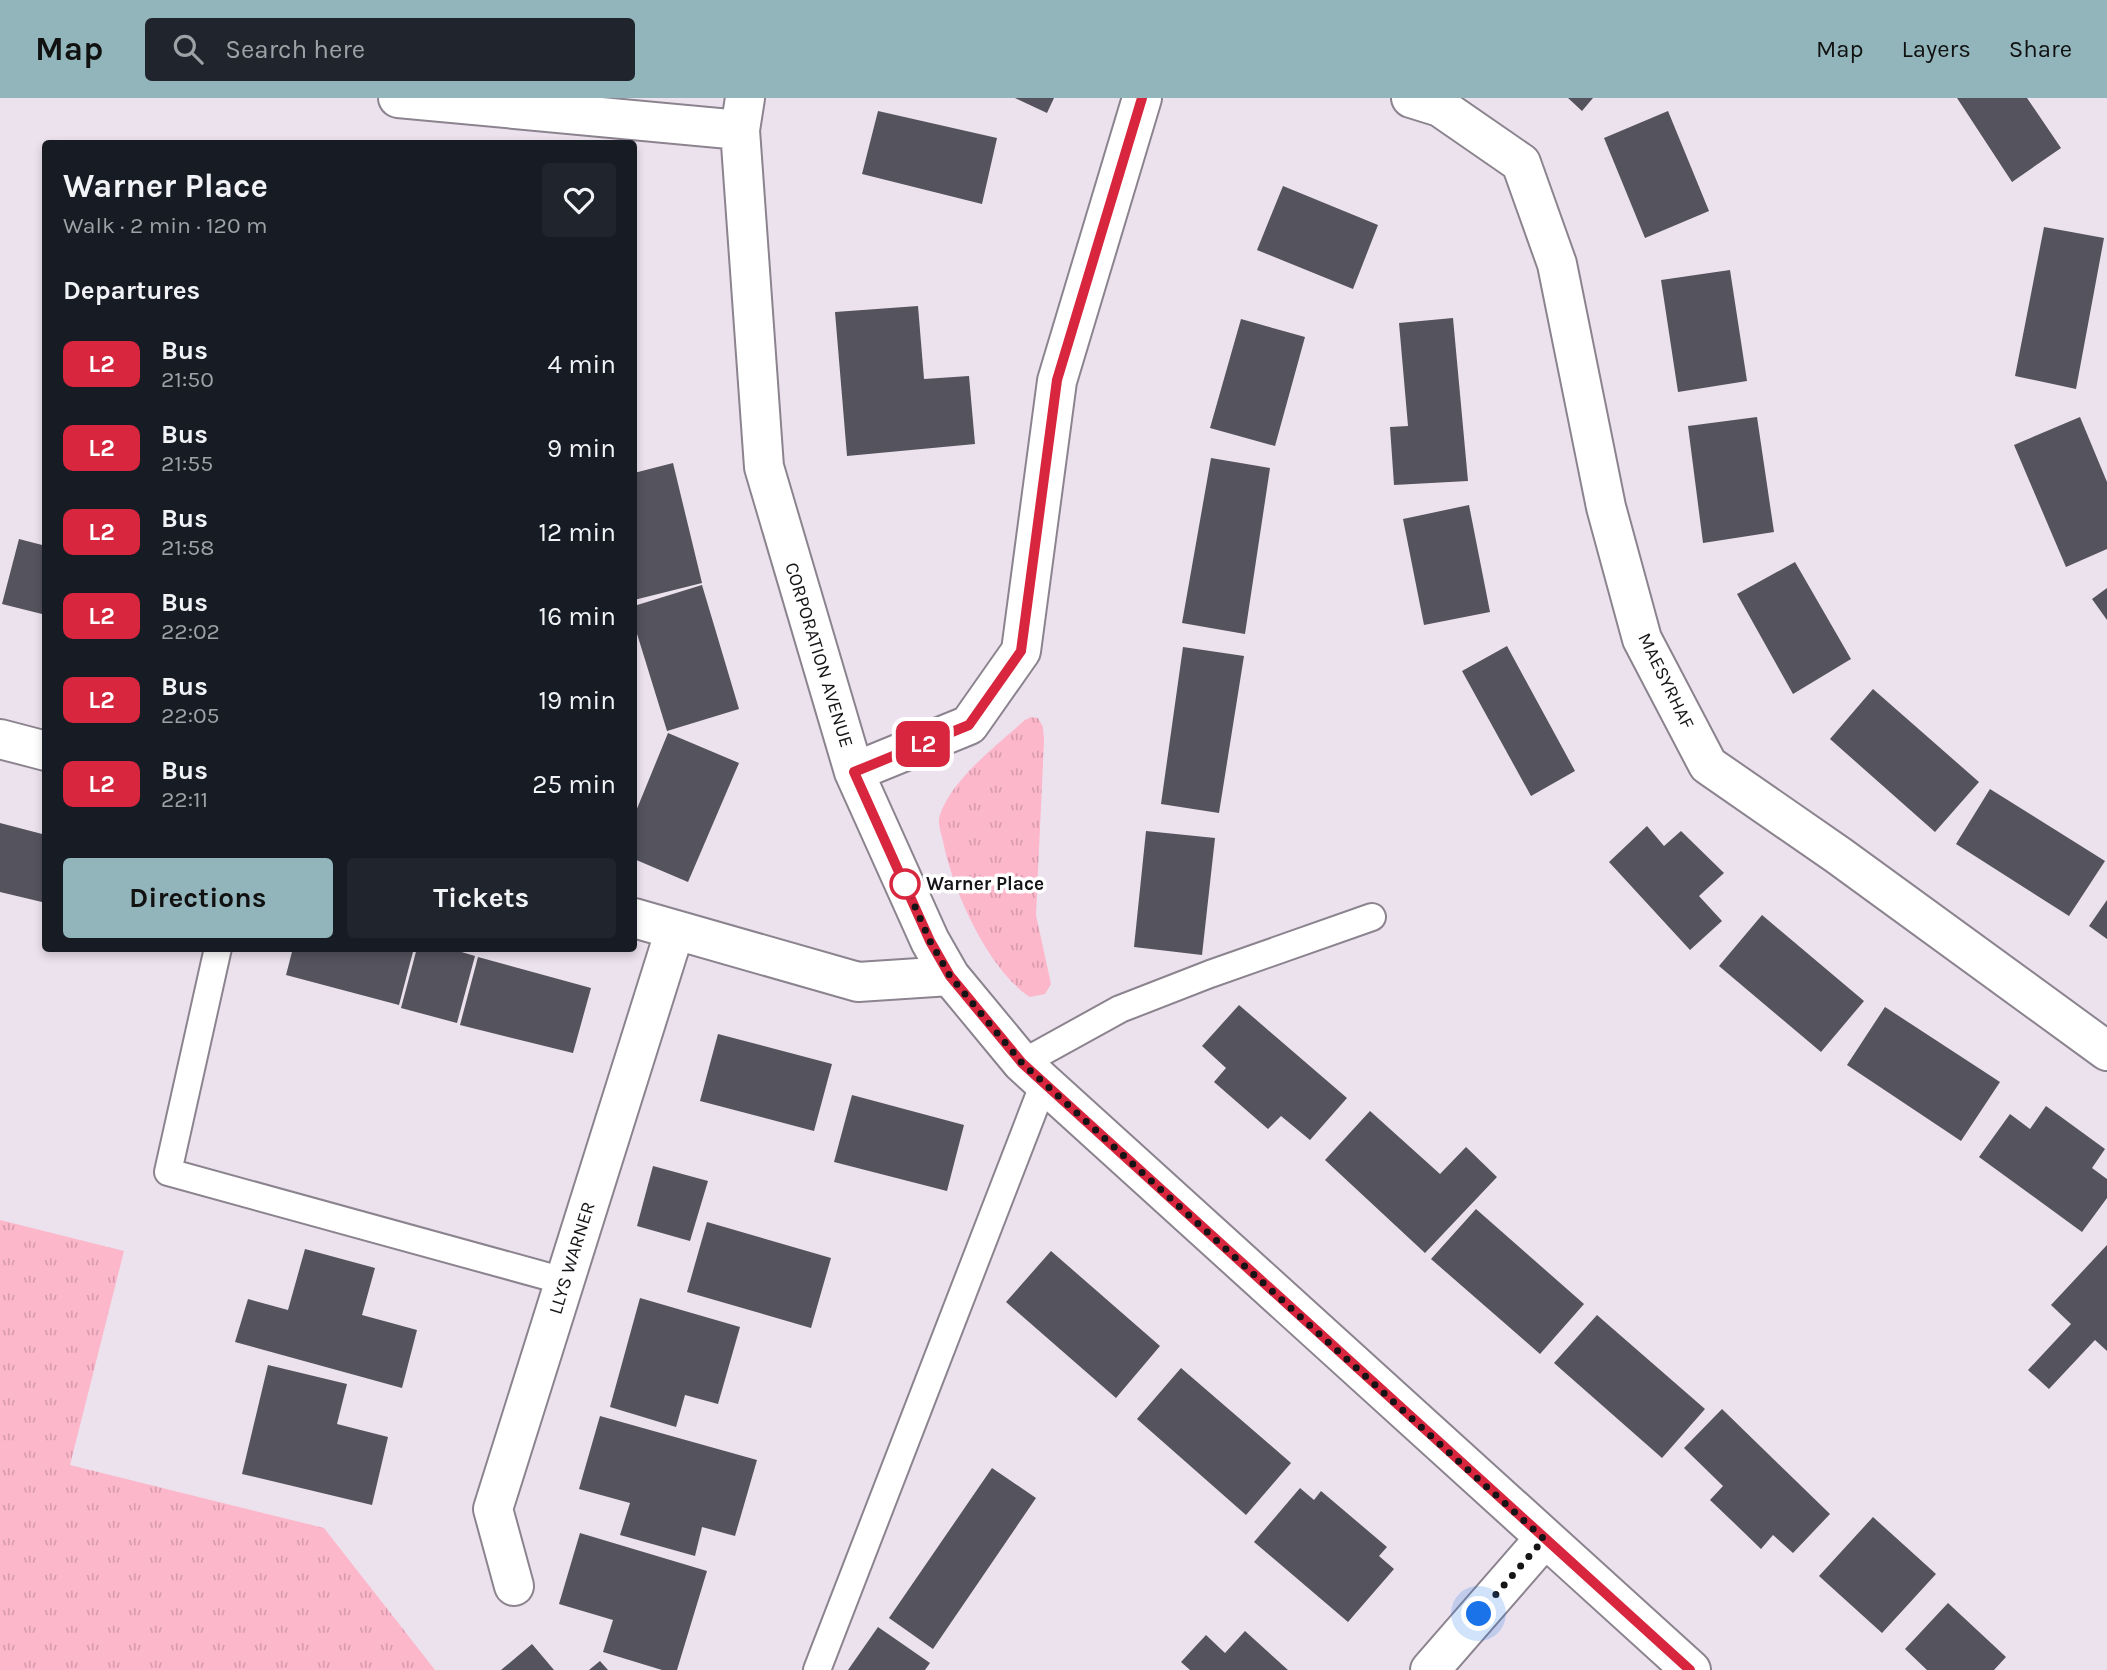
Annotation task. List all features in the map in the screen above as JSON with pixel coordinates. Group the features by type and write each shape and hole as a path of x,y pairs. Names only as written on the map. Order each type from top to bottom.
{"street":[{"path":"398,98 743,114"},
{"path":"854,772 969,725 1021,651 1057,380 1142,98"},
{"name":"MAESYRHAF","path":"1411,98 1440,107 1521,163 1558,264 1606,507 1642,639 1708,765 1839,855 2107,1051"},
{"name":"CORPORATION AVENUE","path":"743,114 764,467 854,772 930,941 950,976 1033,1073 1690,1670"},
{"path":"0,738 42,750"},
{"path":"637,919 858,982 950,976"},
{"name":"LLYS WARNER","path":"514,1586 493,1509 675,930"},
{"path":"1430,1670 1544,1539"}],"lane":[{"path":"817,1670 1033,1073 1120,1009 1372,917"},
{"path":"217,952 168,1172 564,1281"}],"green space":[{"path":"1031,717 1038,718 1043,727 1036,915 1051,984 1045,994 1030,997 1000,968 974,927 954,882 939,821 954,789 976,763"},
{"path":"0,1220 124,1251 70,1465 324,1528 435,1670 0,1670"}],"building":[{"path":"1015,98 1054,98 1047,113"},
{"path":"1568,98 1593,98 1582,111"},
{"path":"1957,98 2027,98 2061,148 2012,182"},
{"path":"878,111 997,138 982,204 862,174"},
{"path":"1668,111 1709,211 1645,238 1604,138"},
{"path":"1283,186 1378,225 1353,289 1257,250"},
{"path":"2044,227 2104,238 2076,389 2015,376"},
{"path":"1730,270 1747,381 1678,392 1661,280"},
{"path":"918,306 924,379 969,376 975,444 847,456 835,312"},
{"path":"1453,318 1468,481 1394,485 1390,427 1408,426 1399,323"},
{"path":"1241,319 1305,337 1275,446 1210,428"},
{"path":"1757,417 1774,532 1703,543 1688,426"},
{"path":"2080,417 2107,482 2107,549 2066,567 2014,445"},
{"path":"1211,458 1270,468 1245,634 1182,623"},
{"path":"673,463 702,583 637,599 637,472"},
{"path":"1469,505 1490,612 1424,625 1403,519"},
{"path":"19,539 42,545 42,614 2,604"},
{"path":"1795,562 1851,659 1793,694 1737,594"},
{"path":"702,585 739,709 667,731 637,634 637,605"},
{"path":"2107,588 2107,620 2092,599"},
{"path":"1507,646 1575,771 1531,796 1462,671"},
{"path":"1183,647 1244,656 1219,813 1161,804"},
{"path":"1873,689 1979,782 1935,832 1830,739"},
{"path":"668,733 739,763 688,882 637,860 637,809"},
{"path":"1990,789 2105,861 2069,916 1956,844"},
{"path":"0,823 42,834 42,902 0,892"},
{"path":"1647,826 1664,846 1681,831 1724,873 1699,896 1722,921 1690,950 1609,862"},
{"path":"1146,831 1215,838 1202,955 1134,947"},
{"path":"2107,900 2107,939 2089,926"},
{"path":"1762,915 1864,1001 1821,1052 1719,966"},
{"path":"292,952 413,952 399,1005 286,975"},
{"path":"416,952 462,952 475,956 457,1023 401,1008"},
{"path":"478,957 591,988 573,1053 460,1025"},
{"path":"1239,1005 1347,1098 1310,1140 1281,1116 1268,1129 1214,1082 1226,1068 1202,1046"},
{"path":"1885,1007 2000,1082 1961,1141 1847,1065"},
{"path":"718,1034 832,1064 814,1131 700,1101"},
{"path":"852,1095 964,1125 947,1191 834,1162"},
{"path":"2046,1106 2105,1149 2092,1168 2107,1179 2107,1198 2082,1232 1979,1157 2010,1114 2030,1129"},
{"path":"1370,1111 1440,1174 1466,1147 1497,1177 1425,1253 1325,1160"},
{"path":"653,1166 708,1181 690,1241 637,1226"},
{"path":"1476,1209 1584,1304 1540,1354 1431,1259"},
{"path":"707,1222 831,1258 811,1328 687,1292"},
{"path":"2107,1245 2107,1351 2095,1340 2049,1389 2028,1370 2071,1324 2051,1305"},
{"path":"305,1249 375,1268 362,1315 417,1330 402,1388 235,1342 248,1299 288,1310"},
{"path":"1051,1251 1160,1346 1116,1398 1006,1302"},
{"path":"640,1298 740,1327 718,1404 685,1395 676,1427 610,1407"},
{"path":"1597,1315 1705,1409 1662,1458 1554,1363"},
{"path":"268,1365 347,1384 337,1424 388,1437 372,1505 242,1474"},
{"path":"1181,1368 1291,1463 1246,1515 1137,1419"},
{"path":"1722,1409 1830,1514 1793,1553 1773,1535 1761,1549 1710,1500 1723,1486 1684,1448"},
{"path":"600,1416 757,1460 735,1536 702,1527 695,1556 620,1535 630,1503 579,1489"},
{"path":"992,1468 1036,1498 933,1649 889,1618"},
{"path":"1300,1488 1314,1500 1321,1491 1387,1547 1379,1556 1394,1569 1348,1622 1254,1542"},
{"path":"1873,1517 1936,1574 1882,1633 1819,1576"},
{"path":"580,1533 707,1571 677,1670 662,1670 603,1652 613,1620 559,1604"},
{"path":"1948,1603 2006,1657 1994,1670 1927,1670 1905,1649"},
{"path":"878,1627 930,1663 925,1670 848,1670"},
{"path":"1245,1631 1288,1670 1190,1670 1181,1662 1206,1635 1225,1653"},
{"path":"532,1644 554,1670 501,1670"},
{"path":"600,1661 608,1670 589,1670"}],"bus line":[{"name":"L2","path":"1142,98 1057,380 1021,651 969,725 854,772 930,941 950,976 1022,1063 1690,1670"}],"place":[{"name":"Warner Place","path":"905,884"}],"route":[{"path":"905,884 930,941 950,976 1022,1063 1544,1539 1479,1614"}]}
